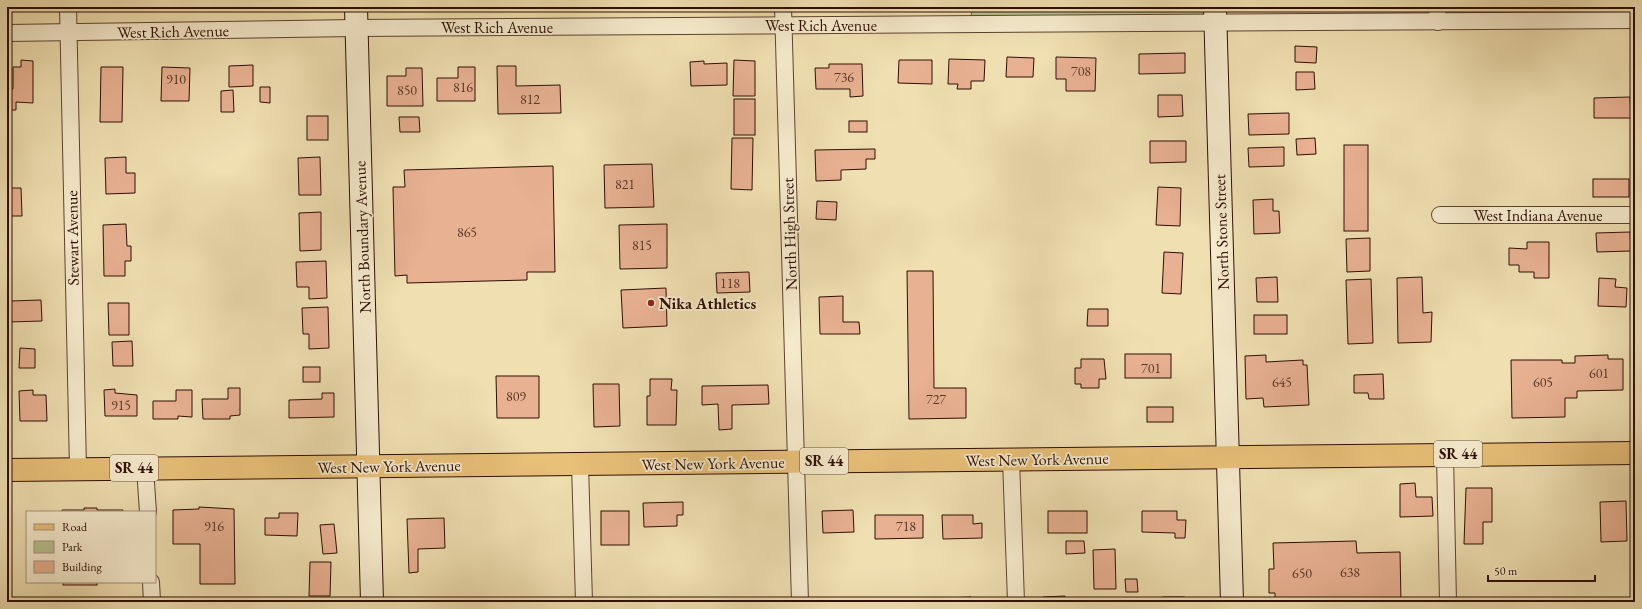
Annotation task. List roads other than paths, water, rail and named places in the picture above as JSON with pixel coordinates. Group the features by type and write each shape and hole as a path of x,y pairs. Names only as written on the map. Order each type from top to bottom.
{"main road":[{"name":"West New York Avenue","path":"7,470 1635,453"}],"street":[{"name":"Stewart Avenue","path":"68,7 78,469"},
{"name":"North Boundary Avenue","path":"356,7 372,602"},
{"name":"North High Street","path":"784,7 800,602"},
{"name":"West Rich Avenue","path":"7,33 356,28 784,26 1215,15 1437,15 1635,20"},
{"name":"North Stone Street","path":"1215,15 1232,602"},
{"name":"West Indiana Avenue","path":"1440,215 1635,215"},
{"path":"1445,455 1448,602"},
{"path":"1011,459 1016,602"},
{"path":"580,464 584,602"},
{"path":"146,468 148,511"},
{"path":"151,583 152,602"}],"place":[{"name":"Nika Athletics","path":"651,303"}]}
